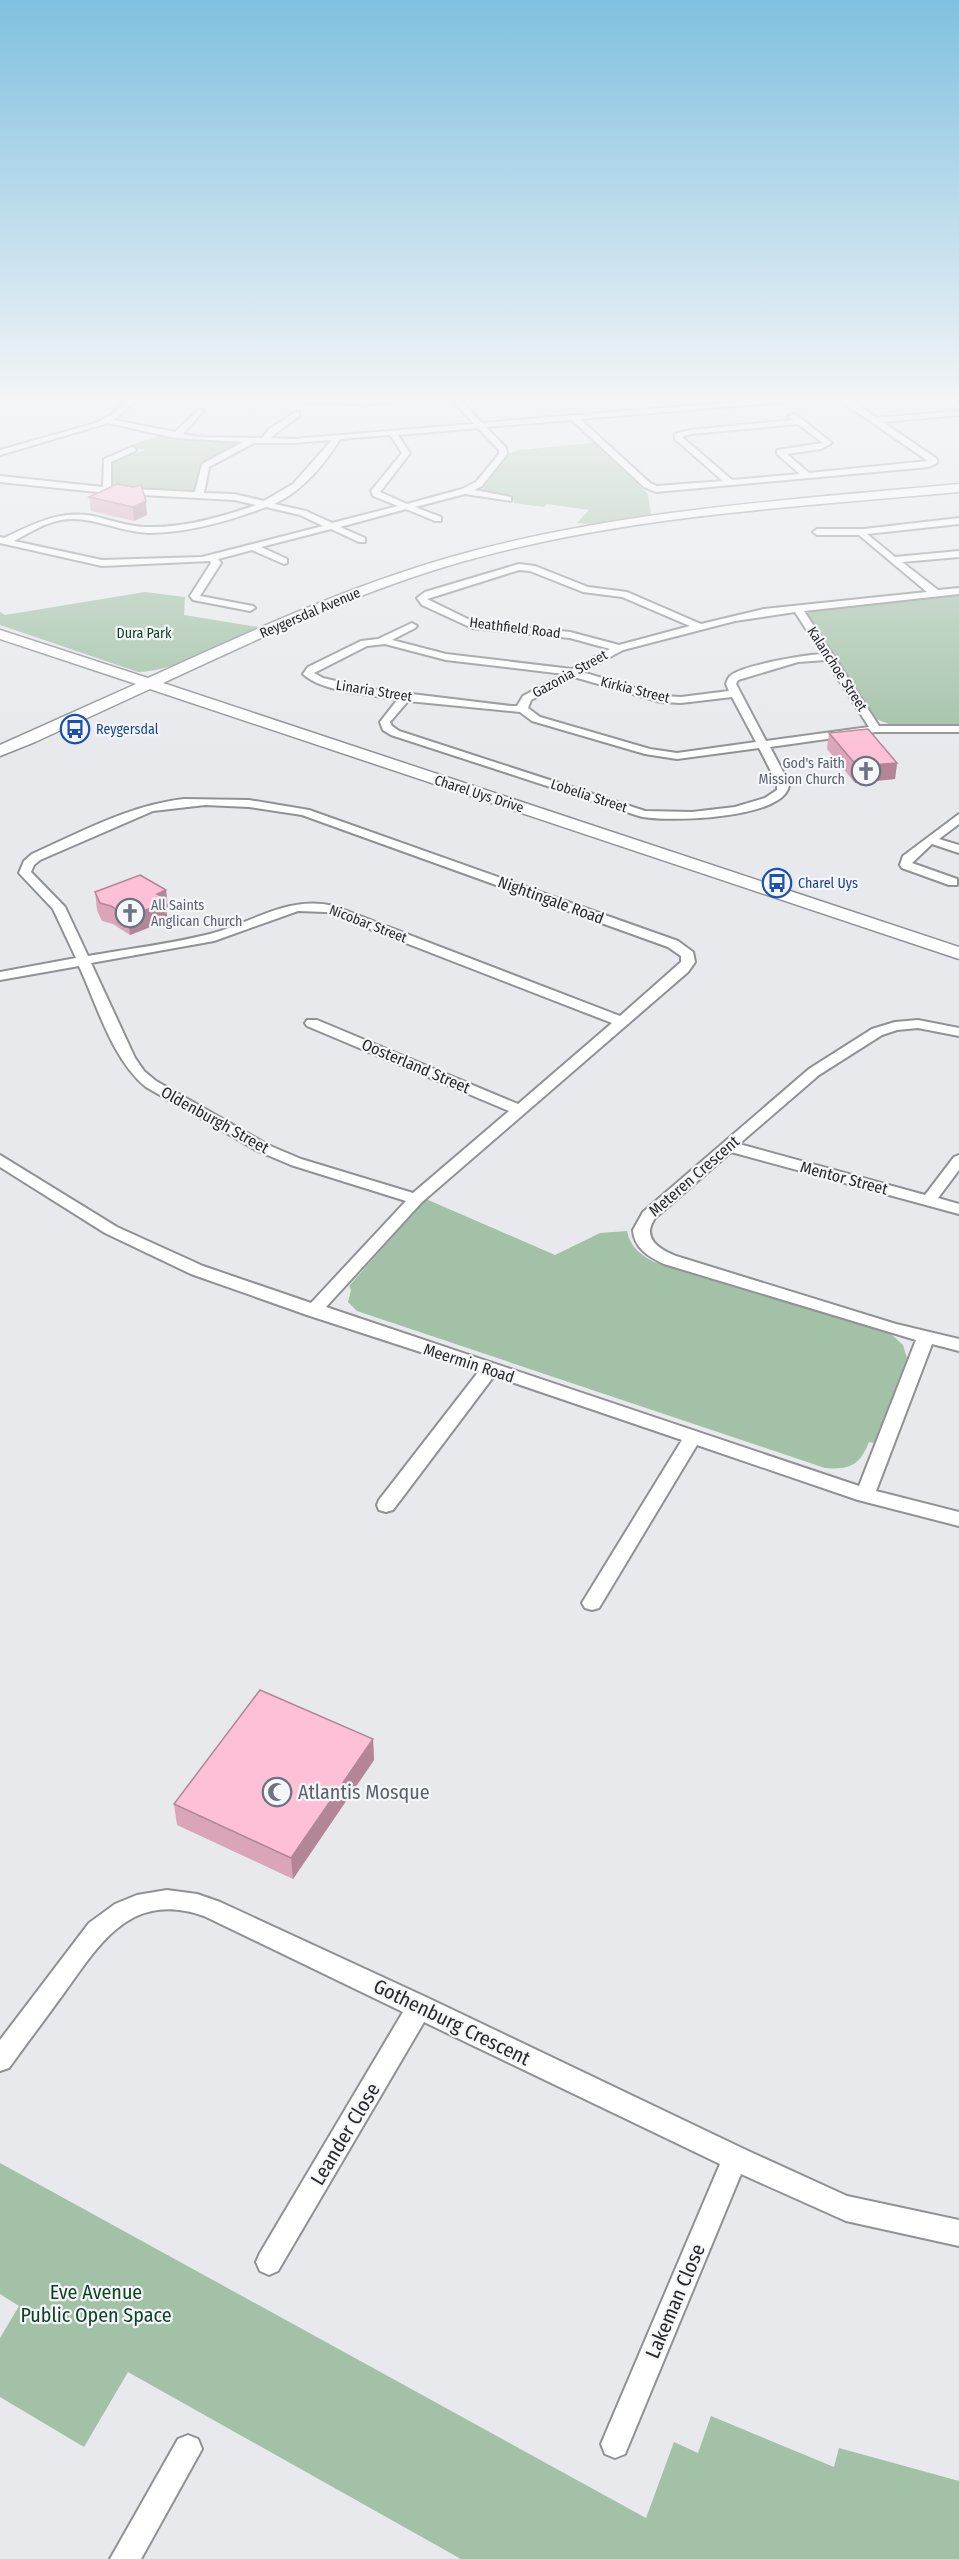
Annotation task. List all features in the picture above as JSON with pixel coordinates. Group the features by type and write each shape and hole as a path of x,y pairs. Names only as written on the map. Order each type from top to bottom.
{"main road":[{"name":"Reygersdal Avenue","path":"0,751 270,630 398,578 493,552 592,531 683,516"},
{"name":"Charel Uys Drive","path":"0,634 959,953"}],"street":[{"path":"2,544 62,517 79,517 132,529 162,530 182,528 226,516"},
{"path":"311,516 362,540"},
{"path":"2,544 17,543 102,563 202,560 369,516"},
{"path":"431,516 438,519"},
{"path":"817,532 864,532 959,521"},
{"path":"864,532 863,536 935,593"},
{"path":"253,547 284,561"},
{"path":"894,560 959,554"},
{"path":"213,557 216,563 196,594 196,598 250,608"},
{"path":"75,564 85,559"},
{"name":"Heathfield Road","path":"619,648 570,635 472,625 425,603 422,598 428,594 508,570 530,567 586,590 624,594 700,627"},
{"name":"Gazonia Street","path":"959,591 743,615 619,648 526,698 522,705 523,709 536,718 657,754 688,756 876,729 959,729"},
{"name":"Kalanchoe Street","path":"797,608 876,729"},
{"name":"Linaria Street","path":"412,626 381,640 365,643 312,669 308,674 313,679 340,687 523,709"},
{"path":"381,640 440,656 571,673"},
{"path":"765,745 731,681 741,674 798,659 828,657"},
{"name":"Kirkia Street","path":"571,673 661,699 681,700 736,693"},
{"name":"Lobelia Street","path":"406,696 385,723 391,732 643,814 660,817 686,817 756,805 778,796 783,790 783,783 765,745"},
{"name":"Nightingale Road","path":"84,960 59,907 27,876 25,867 31,860 159,806 189,803 272,805 305,812 673,944 684,951 689,959 687,966 416,1199 314,1311"},
{"path":"953,882 911,868 905,863 959,818"},
{"path":"930,840 959,849"},
{"name":"Nicobar Street","path":"0,976 215,937 242,929 284,910 316,906 329,909 622,1022"},
{"name":"Oldenburgh Street","path":"84,960 128,1059 152,1084 279,1156 416,1199"},
{"path":"941,1027 959,1017"},
{"name":"Oosterland Street","path":"312,1023 520,1110"},
{"name":"Meteren Crescent","path":"959,1032 941,1027 906,1024 877,1032 814,1072 644,1221 640,1232 651,1251 670,1260 959,1345"},
{"name":"Mentor Street","path":"729,1146 959,1209"},
{"path":"928,1201 959,1160"},
{"name":"Meermin Road","path":"0,1161 94,1220 136,1243 197,1270 865,1495 959,1519"},
{"path":"865,1495 926,1337"},
{"path":"386,1505 489,1370"},
{"path":"592,1603 693,1437"},
{"name":"Gothenburg Crescent","path":"0,2060 98,1929 129,1908 164,1899 197,1902 420,2006 735,2158 846,2208 959,2233"},
{"name":"Leander Close","path":"269,2262 420,2006"},
{"name":"Lakeman Close","path":"615,2444 735,2158"},
{"path":"125,2559 188,2450"}],"green space":[{"path":"583,516 642,516 592,524 577,523"},
{"name":"Dura Park","path":"145,592 185,597 184,615 258,627 185,662 138,672 0,625 0,612 5,615"},
{"path":"959,593 959,726 894,726 876,719 807,614 814,608"},
{"path":"426,1199 555,1255 600,1233 627,1231 637,1250 654,1262 891,1334 903,1345 907,1358 874,1443 869,1442 858,1461 848,1467 825,1468 357,1311 348,1302 351,1290 349,1286"},
{"name":"Eve Avenue Public Open Space","path":"0,2163 646,2518 674,2442 698,2453 711,2416 834,2467 839,2448 959,2481 959,2559 461,2559 128,2372 84,2447 0,2397 0,2338 19,2306 0,2294"}],"building":[{"path":"868,729 897,763 857,766 829,733"},
{"path":"140,875 166,890 157,894 165,898 152,903 156,906 128,917 111,906 100,903 95,892"},
{"name":"Atlantis Mosque","path":"260,1690 373,1739 291,1858 174,1804"}],"place":[{"name":"Reygersdal","path":"75,729"},
{"name":"God's Faith Mission Church","path":"866,771"},
{"name":"Charel Uys","path":"777,883"},
{"name":"All Saints Anglican Church","path":"130,913"},
{"name":"Atlantis Mosque","path":"277,1792"}]}
